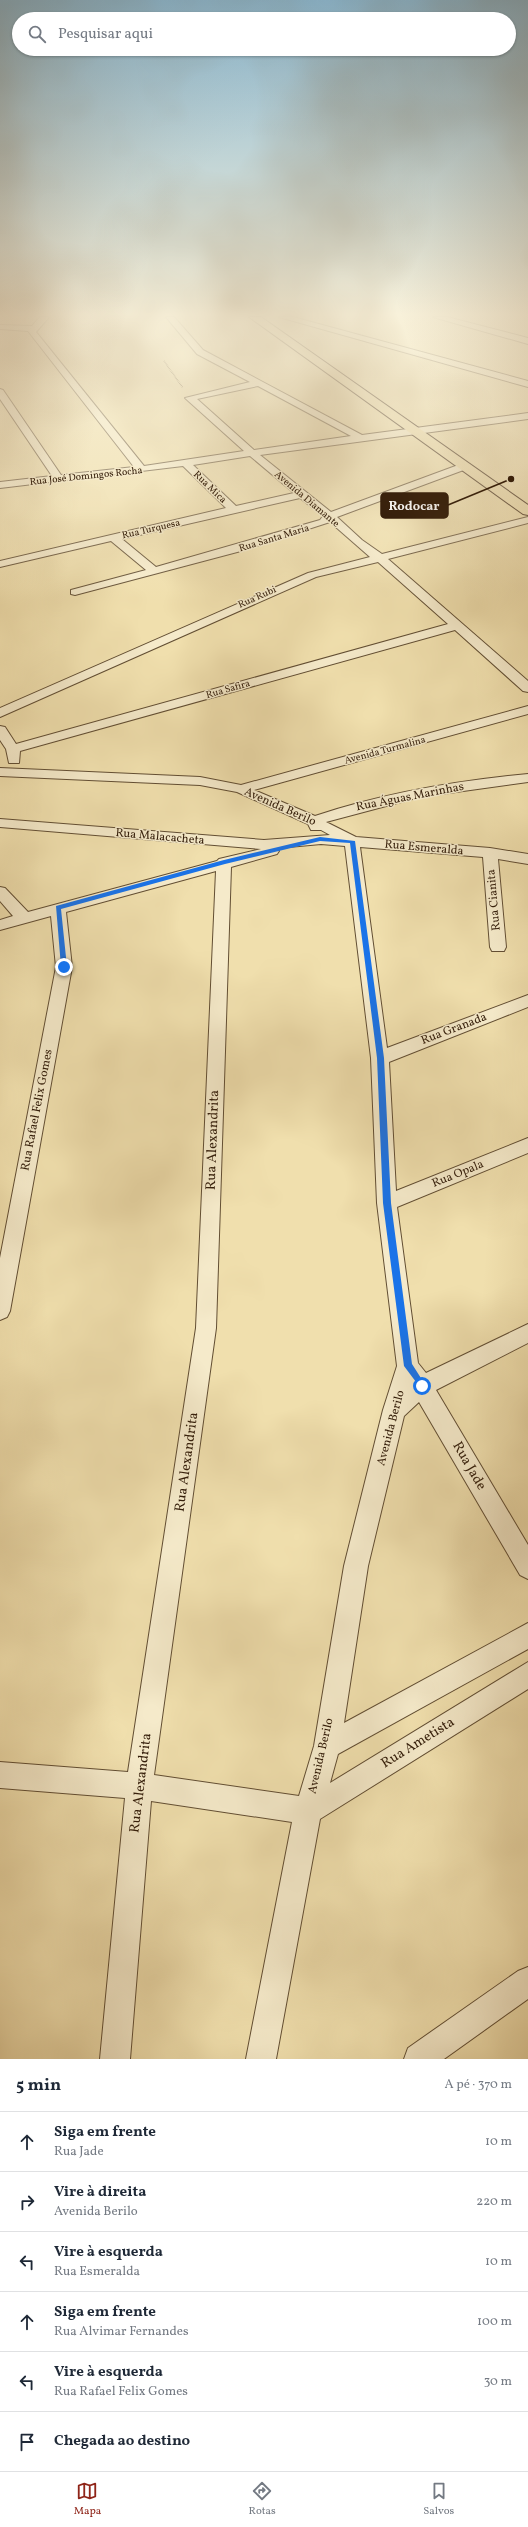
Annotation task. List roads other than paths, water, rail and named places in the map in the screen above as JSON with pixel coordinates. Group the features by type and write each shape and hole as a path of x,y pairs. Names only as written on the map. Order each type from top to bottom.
{"main road":[{"path":"391,413 528,511"}],"street":[{"path":"14,413 58,478"},
{"path":"97,413 141,470"},
{"name":"Avenida Diamante","path":"207,413 252,453 329,516 449,627 528,703"},
{"path":"313,413 363,439"},
{"name":"Rua José Domingos Rocha","path":"0,485 141,470 252,453 363,439 415,430 528,416"},
{"name":"Rua Mica","path":"186,463 234,510"},
{"name":"Rua Santa Maria","path":"75,592 324,522 329,516 465,466"},
{"name":"Rua Turquesa","path":"0,564 302,494"},
{"name":"Rua Rubi","path":"0,712 293,582 372,556 528,520"},
{"path":"114,538 154,571"},
{"name":"Avenida Diamante","path":"449,627 528,688"},
{"name":"Rua Safira","path":"13,749 449,627"},
{"name":"Avenida Turmalina","path":"241,789 528,710"},
{"path":"0,730 13,749 8,773"},
{"name":"Avenida Berilo","path":"8,773 200,781 241,789 317,830 352,841 380,1058 387,1203 408,1366 394,1410 356,1566 326,1746 308,1811 261,2059"},
{"name":"Rua Águas Marinhas","path":"317,830 347,809 448,789 528,778"},
{"name":"Rua Malacacheta","path":"0,823 264,845 317,830"},
{"path":"0,925 22,917 224,862 317,830"},
{"name":"Rua Esmeralda","path":"352,841 490,853 528,859"},
{"name":"Rua Cianita","path":"490,853 498,947"},
{"name":"Rua Alexandrita","path":"115,2059 139,1786 206,1328 224,862"},
{"path":"0,892 22,917"},
{"name":"Rua Rafael Felix Gomes","path":"0,1311 64,967 58,908"},
{"name":"Rua Granada","path":"380,1058 528,1001"},
{"name":"Rua Opala","path":"387,1203 528,1145"},
{"path":"394,1410 422,1386 528,1333"},
{"name":"Rua Jade","path":"408,1366 422,1386 528,1567"},
{"path":"326,1746 528,1635"},
{"name":"Rua Ametista","path":"308,1811 528,1675"},
{"path":"0,1775 139,1786 308,1811"},
{"path":"419,2059 528,1981"}],"place":[{"name":"Rodocar","path":"511,479"}]}
